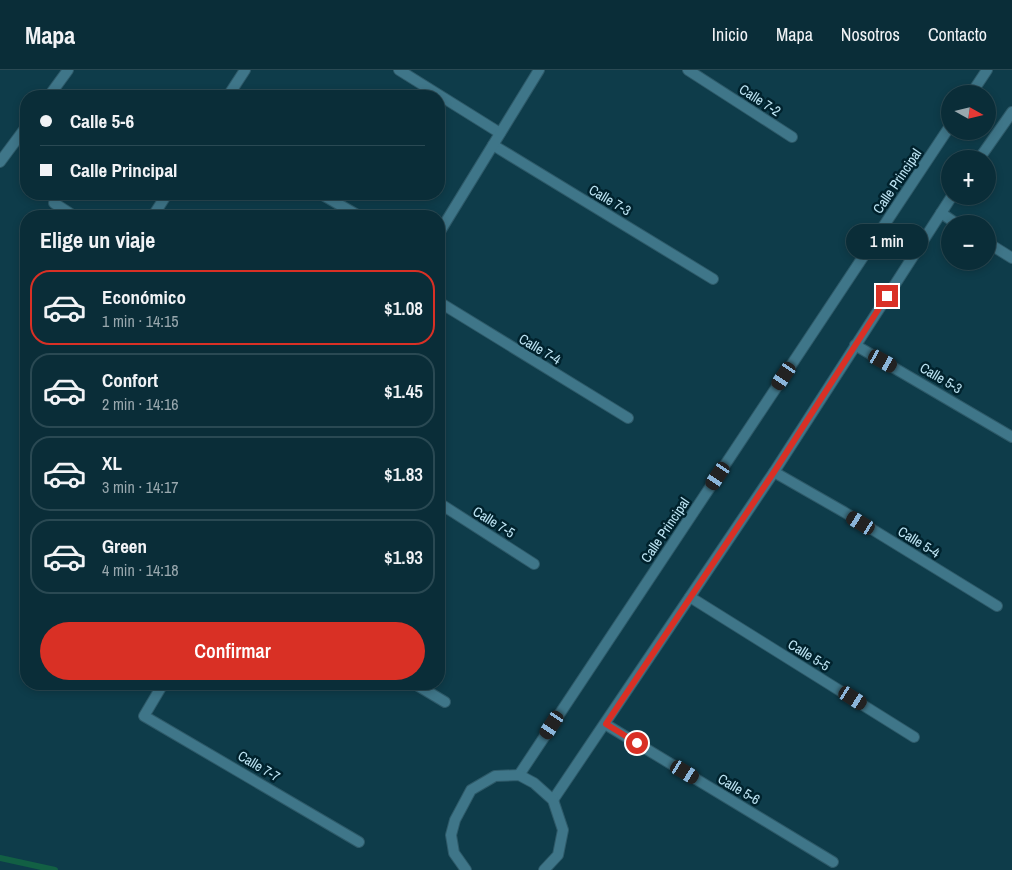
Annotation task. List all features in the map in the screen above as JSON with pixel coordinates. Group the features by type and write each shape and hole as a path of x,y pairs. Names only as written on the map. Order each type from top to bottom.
{"street":[{"path":"53,90 68,70"},
{"path":"232,90 245,70"},
{"path":"398,70 430,90"},
{"path":"445,223 539,70"},
{"name":"Calle 7-2","path":"688,70 792,137"},
{"path":"977,85 987,70"},
{"path":"445,99 500,133"},
{"path":"985,150 1012,112"},
{"path":"0,162 20,135"},
{"name":"Calle Principal","path":"519,775 941,140"},
{"name":"Calle 7-3","path":"493,145 713,278"},
{"path":"331,200 348,210"},
{"path":"54,203 65,210"},
{"path":"553,800 774,472 946,205"},
{"path":"996,248 1012,258"},
{"name":"Calle 7-4","path":"445,306 628,418"},
{"name":"Calle 5-3","path":"855,345 1012,437"},
{"name":"Calle 5-4","path":"774,472 997,606"},
{"name":"Calle 7-5","path":"445,507 534,564"},
{"name":"Calle 5-5","path":"690,597 914,737"},
{"name":"Calle 7-7","path":"159,690 144,716 359,842"},
{"path":"425,690 445,702"},
{"name":"Calle 5-6","path":"606,724 833,862"},
{"path":"466,870 454,854 451,835 454,820 471,790 495,776 519,775 534,783 553,800 563,830 558,856 544,870"}],"waterway":[{"path":"0,858 55,870"}],"route":[{"path":"637,743 606,724 774,472 887,296"}]}
